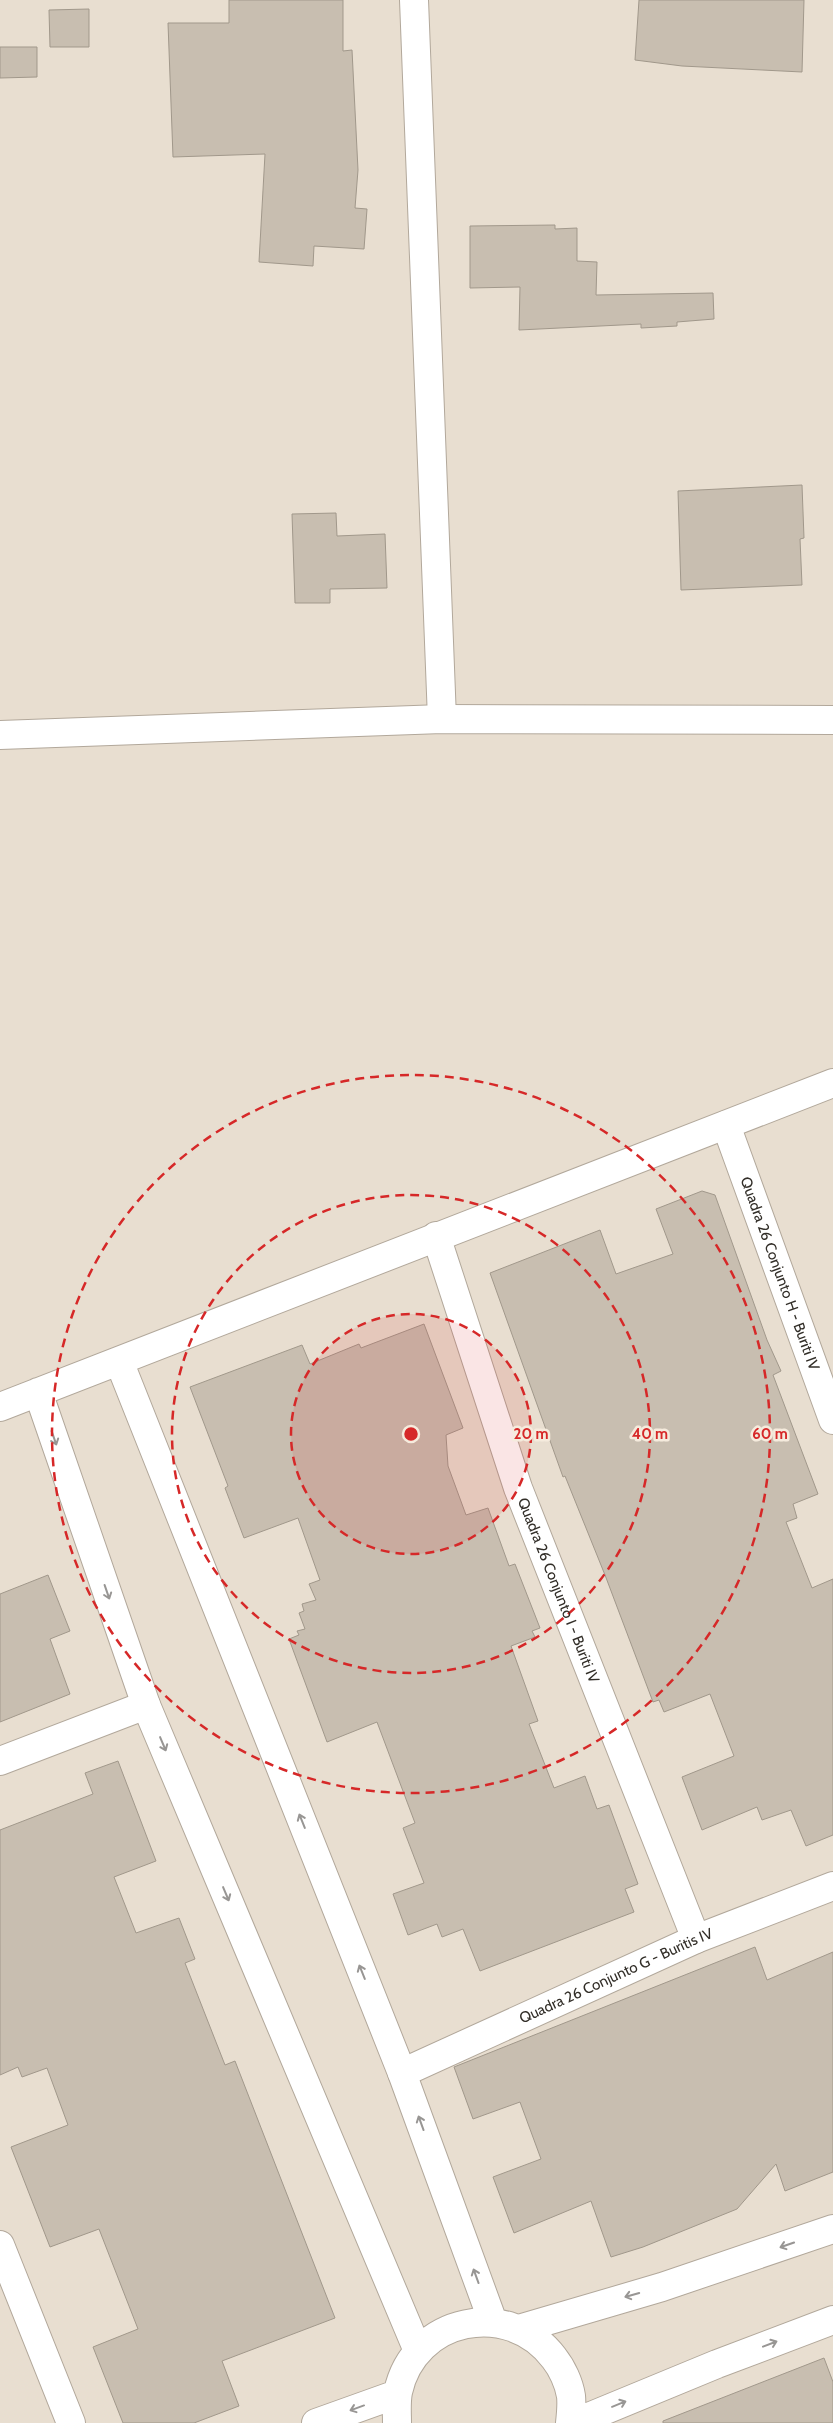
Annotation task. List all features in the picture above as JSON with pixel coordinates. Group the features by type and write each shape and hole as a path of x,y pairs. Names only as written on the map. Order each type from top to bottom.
{"street":[{"path":"414,0 442,719"},
{"path":"0,736 442,719 833,720"},
{"path":"0,1407 833,1083"},
{"name":"Quadra 26 Conjunto H - Buriti IV","path":"726,1125 833,1420"},
{"name":"Quadra 26 Conjunto I - Buriti IV","path":"436,1236 518,1488 696,1939"},
{"path":"120,1361 402,2073 492,2322"},
{"path":"38,1392 146,1705 418,2351"},
{"path":"0,1761 146,1705"},
{"name":"Quadra 26 Conjunto G - Buritis IV","path":"402,2073 696,1939 833,1886"},
{"path":"519,2329 662,2287 833,2229"},
{"path":"0,2245 70,2423"},
{"path":"398,2423 397,2394 405,2371 418,2351 439,2334 464,2323 492,2322 519,2329 544,2344 561,2368 571,2395 572,2423 717,2364 833,2320"},
{"path":"316,2423 397,2394"}],"building":[{"path":"229,0 343,0 343,51 352,50 358,170 355,208 367,209 364,249 314,246 313,266 259,262 265,154 173,157 168,23 229,23"},
{"path":"639,0 804,0 802,72 682,66 635,60"},
{"path":"89,9 89,47 50,47 49,10"},
{"path":"0,47 37,47 37,77 0,78"},
{"path":"555,225 555,229 577,228 577,261 597,262 596,295 713,293 714,319 677,322 677,326 641,328 641,324 519,330 520,287 470,288 470,226"},
{"path":"802,485 804,538 800,539 802,585 681,590 678,491"},
{"path":"336,513 337,536 385,534 387,588 330,589 330,603 295,603 292,514"},
{"path":"702,1191 715,1195 767,1340 781,1371 773,1375 818,1494 793,1504 797,1518 786,1522 812,1588 833,1579 833,1835 806,1846 791,1810 762,1820 757,1807 702,1830 682,1777 734,1756 710,1694 664,1712 659,1700 653,1702 605,1575 565,1476 563,1477 490,1273 600,1230 616,1274 673,1254 656,1209"},
{"path":"424,1324 463,1428 446,1435 448,1466 466,1515 488,1508 509,1566 515,1564 540,1628 532,1631 535,1637 511,1646 538,1721 529,1724 554,1788 585,1776 597,1809 609,1805 638,1884 625,1889 634,1912 480,1971 463,1929 442,1937 437,1924 408,1935 393,1894 424,1883 403,1828 415,1823 377,1722 327,1742 289,1639 299,1635 297,1631 305,1629 299,1613 304,1611 302,1604 316,1600 309,1584 320,1580 298,1518 244,1538 225,1488 228,1486 190,1387 302,1345 310,1364 359,1344 361,1348"},
{"path":"48,1575 70,1631 50,1639 70,1694 0,1722 0,1594"},
{"path":"118,1761 156,1861 114,1877 136,1933 179,1918 195,1959 185,1963 225,2065 235,2061 335,2318 222,2361 239,2406 194,2423 123,2423 93,2347 138,2329 99,2229 50,2247 11,2147 68,2125 47,2068 22,2077 18,2067 0,2075 0,1830 93,1794 85,1773"},
{"path":"755,1947 767,1980 833,1952 833,2172 785,2191 776,2164 737,2209 643,2247 611,2257 591,2201 514,2233 493,2177 541,2159 520,2102 473,2119 454,2067"},
{"path":"824,2358 833,2382 833,2423 663,2423 663,2421"}]}
